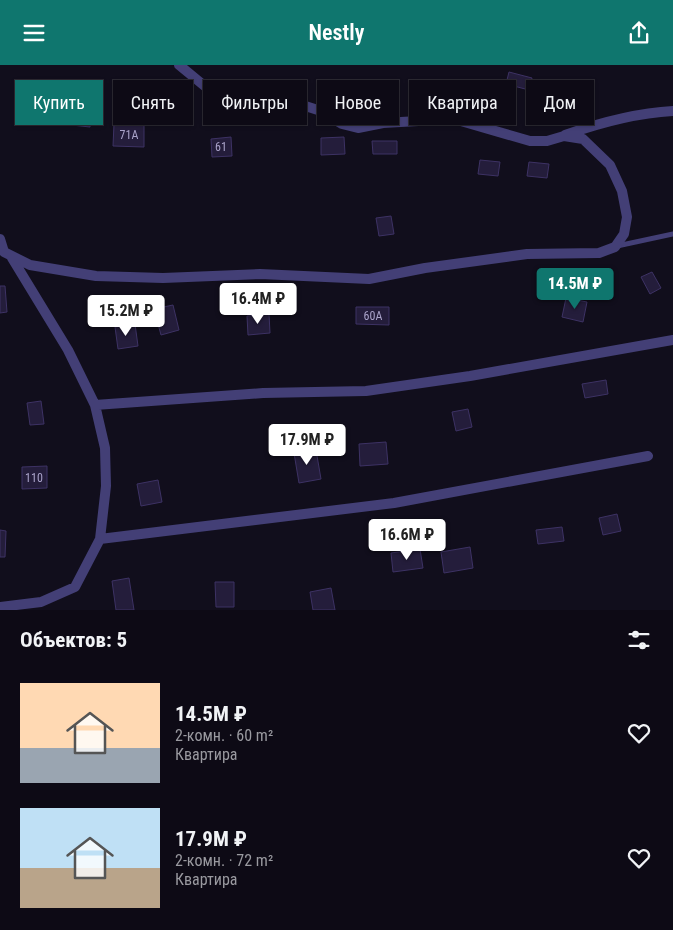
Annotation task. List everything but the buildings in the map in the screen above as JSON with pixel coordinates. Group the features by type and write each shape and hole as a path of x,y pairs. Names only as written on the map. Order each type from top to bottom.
{"street":[{"path":"179,65 207,88 241,107 300,104 321,111 342,124 358,128 400,121 454,119 530,141 547,141 594,125 655,112 673,111"},
{"path":"0,239 4,252 12,258 50,270 96,277 163,278 260,274 369,279 527,255 599,253 615,247 624,234 627,217 622,191 610,165 583,139 564,136"},
{"path":"0,607 41,602 75,587 100,539 106,486 105,458 95,405 68,350 12,258"},
{"path":"95,405 263,393 366,391 470,376 673,340"},
{"path":"100,539 394,503 648,456"}],"lane":[{"path":"615,247 673,234"}]}
